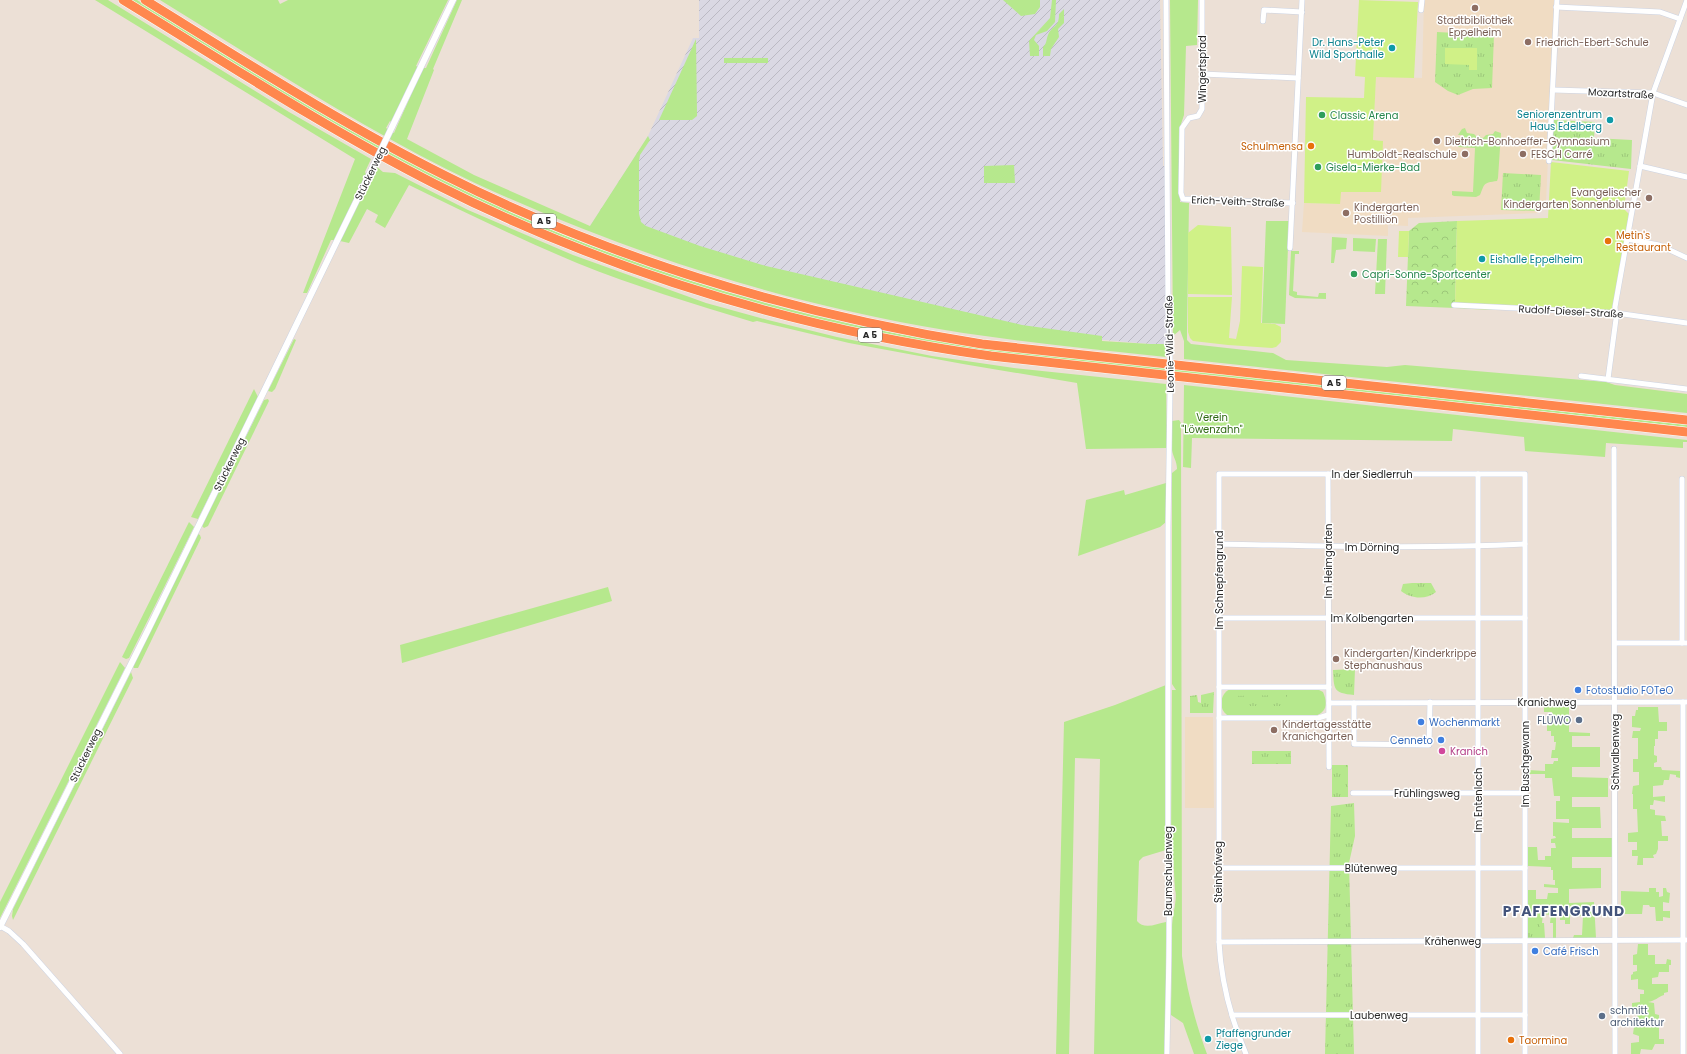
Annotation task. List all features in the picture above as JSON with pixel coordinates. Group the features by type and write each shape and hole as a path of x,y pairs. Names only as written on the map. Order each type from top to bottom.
{"highway":[{"name":"A 5","path":"123,0 335,129 448,190 520,224 594,254 675,283 744,304 865,334 991,356 1687,432"},
{"name":"A 5","path":"145,0 350,125 471,189 603,246 689,276 809,310 896,329 989,345 1687,420"}],"street":[{"name":"Stückerweg","path":"0,926 149,628 371,171 452,0"},
{"name":"Leonie-Wild-Straße","path":"1166,0 1168,300 1170,352 1168,688"},
{"name":"Wingertspfad","path":"1183,199 1182,128 1189,118 1198,116 1202,109 1202,0"},
{"path":"1290,248 1302,0"},
{"path":"1421,10 1422,0"},
{"path":"1549,161 1557,0"},
{"path":"1608,379 1616,319 1615,307 1653,93 1687,0"},
{"path":"1556,7 1660,12 1680,19"},
{"path":"1263,21 1264,10 1302,12"},
{"path":"1202,74 1298,78"},
{"name":"Mozartstraße","path":"1553,90 1653,93 1687,105"},
{"path":"1640,166 1687,177"},
{"name":"Erich-Veith-Straße","path":"1183,199 1293,203"},
{"path":"1627,239 1659,245 1687,258"},
{"name":"Rudolf-Diesel-Straße","path":"1454,305 1616,313 1687,323"},
{"path":"1581,376 1687,389"},
{"name":"Schwalbenweg","path":"1614,449 1615,1054"},
{"name":"In der Siedlerruh","path":"1219,474 1525,474"},
{"name":"Im Schnepfengrund","path":"1219,474 1219,687"},
{"name":"Im Heimgarten","path":"1328,474 1329,767"},
{"name":"Im Entenlach","path":"1478,474 1478,1054"},
{"name":"Im Buschgewann","path":"1525,474 1525,1054"},
{"path":"1615,643 1684,643 1682,479"},
{"name":"Im Dörning","path":"1219,544 1328,546 1478,546 1525,544"},
{"name":"Im Kolbengarten","path":"1219,618 1525,618"},
{"path":"1219,687 1329,687"},
{"name":"Steinhofweg","path":"1219,687 1219,942 1224,983 1232,1015 1246,1054"},
{"name":"Baumschulenweg","path":"1167,1054 1168,920 1170,890 1168,851 1168,688"},
{"name":"Kranichweg","path":"1329,702 1685,702"},
{"path":"1354,703 1354,744 1429,744 1430,702"},
{"path":"1683,1054 1685,940 1685,702"},
{"path":"1219,718 1318,718 1328,714"},
{"name":"Frühlingsweg","path":"1353,793 1525,793"},
{"name":"Blütenweg","path":"1218,868 1525,868"},
{"path":"0,926 9,931 23,944 120,1054"},
{"name":"Krähenweg","path":"1219,942 1685,940"},
{"name":"Laubenweg","path":"1232,1015 1525,1015"}],"shaded area":[{"path":"699,0 1160,0 1163,166 1166,166 1166,344 1059,336 590,226 648,136 693,38 699,38"},
{"path":"1424,0 1555,0 1546,203 1538,213 1408,218 1408,226 1388,225 1388,236 1302,232 1304,203 1340,204 1340,192 1383,141 1373,140 1376,76 1422,78"},
{"path":"1185,717 1213,717 1214,808 1185,808"}],"green space":[{"path":"95,0 108,0 289,112 371,159 365,172 366,174 334,240 331,240 307,293 303,293 355,159"},
{"path":"132,0 137,0 286,92 401,158 504,209 569,237 636,262 703,285 772,305 840,322 980,348 1679,424 1687,425 1687,427 1025,356 894,336 757,304 641,267 527,222 472,197 417,170 344,130 273,88"},
{"path":"160,0 278,0 280,4 288,0 448,0 416,66 418,67 391,122 390,121 386,128 394,133 423,68 426,68 457,0 462,0 433,69 434,70 407,139 474,175 590,226 648,136 650,140 640,155 639,161 639,214 641,222 646,226 700,246 766,266 1022,325 1102,336 1102,341 1166,344 1166,357 1000,338 884,319 764,290 647,253 532,208 434,163 315,96"},
{"path":"1003,0 1040,0 1040,7 1035,14 1021,16"},
{"path":"1052,0 1056,0 1055,22 1047,31 1036,35 1034,40 1039,46 1039,56 1030,56 1029,41 1050,18"},
{"path":"1170,0 1198,0 1197,45 1186,46 1184,115 1181,124 1180,202 1189,203 1187,340 1191,344 1273,353 1286,360 1387,367 1405,365 1606,382 1615,385 1687,394 1687,413 1184,359 1184,341 1180,330 1173,336"},
{"path":"1359,0 1418,2 1414,78 1376,77 1373,140 1383,141 1381,192 1341,192 1340,204 1304,203 1306,97 1364,98 1365,77 1355,76"},
{"path":"1064,9 1064,23 1058,29 1059,37 1051,49 1050,56 1043,56 1043,47 1046,43 1048,35 1057,24 1059,14"},
{"path":"1437,32 1494,35 1492,88 1473,89 1458,95 1448,91 1435,82"},
{"path":"696,39 697,116 692,120 659,120"},
{"path":"1445,48 1477,48 1477,70 1469,70 1469,65 1445,64"},
{"path":"724,58 768,58 768,63 724,63"},
{"path":"1554,120 1595,122 1594,138 1632,140 1631,169 1552,160"},
{"path":"1465,128 1467,133 1474,134 1477,137 1480,135 1480,137 1483,138 1486,135 1493,134 1495,131 1501,133 1497,181 1485,184 1480,195 1476,197 1452,195 1452,191 1473,192 1475,148 1458,147 1458,141 1463,141 1463,135 1458,135 1462,129"},
{"path":"1551,162 1629,171 1624,209 1629,214 1613,311 1541,309 1488,310 1455,308 1457,221 1548,218"},
{"path":"1014,165 1015,183 984,183 984,166"},
{"path":"377,167 383,172 395,173 468,210 573,255 706,303 837,337 932,356 1014,368 1166,384 1167,448 1086,449 1077,383 849,343 757,321 753,322 642,287 577,263 492,225 409,185 385,228 375,222 378,215 367,209 349,243 340,241"},
{"path":"1503,173 1541,175 1539,211 1501,210"},
{"path":"1266,221 1289,221 1285,324 1262,323"},
{"path":"1457,221 1455,308 1406,306 1409,231 1419,223"},
{"path":"1198,225 1231,227 1232,295 1188,294 1188,233"},
{"path":"1399,231 1409,231 1408,257 1398,257"},
{"path":"1332,237 1347,238 1346,249 1336,250 1334,263 1331,263"},
{"path":"1353,238 1376,239 1375,252 1353,251"},
{"path":"1378,239 1387,239 1385,294 1375,294"},
{"path":"1291,251 1299,251 1299,254 1295,254 1293,291 1297,292 1297,295 1318,297 1319,293 1326,293 1326,299 1295,298 1289,295"},
{"path":"1242,266 1263,267 1261,323 1275,324 1281,327 1281,342 1276,347 1272,348 1193,341 1188,332 1188,297 1232,297 1229,338 1236,339 1240,321"},
{"path":"294,339 296,340 275,389 272,392 268,391"},
{"name":"Verein \"Löwenzahn\"","path":"1184,385 1687,440 1687,442 1683,442 1683,448 1606,443 1605,457 1525,451 1524,437 1453,429 1452,441 1192,438 1191,468 1183,467"},
{"path":"254,389 258,397 198,519 191,517"},
{"path":"268,399 269,401 208,526 204,528 202,526 264,400"},
{"path":"1179,420 1181,423 1182,956 1192,1006 1207,1054 1194,1054 1183,1023 1171,1015 1172,927 1176,897 1173,855 1171,849 1172,690 1176,690 1172,684 1172,473 1177,469 1171,440 1172,421"},
{"path":"1166,483 1166,522 1160,527 1078,556 1086,500 1124,490 1125,495"},
{"path":"189,522 194,527 129,658 126,659 122,657"},
{"path":"198,534 201,538 138,668 134,668 132,666"},
{"path":"1431,583 1436,592 1432,595 1418,598 1409,596 1401,591 1403,584"},
{"path":"608,587 612,601 402,663 400,645"},
{"path":"120,662 125,668 0,918 0,902"},
{"path":"1355,669 1354,695 1338,691 1334,682 1333,670"},
{"path":"131,672 133,678 13,920 13,909"},
{"path":"1166,685 1166,850 1143,857 1139,861 1137,921 1140,924 1147,926 1166,922 1166,1054 1094,1054 1100,759 1075,758 1069,1054 1056,1054 1064,722 1115,705"},
{"path":"1230,689 1317,689 1323,692 1326,703 1324,710 1315,716 1227,715 1222,709 1221,701 1224,694"},
{"path":"1214,692 1213,713 1190,713 1190,696 1197,695 1198,702 1201,703 1201,695"},
{"path":"1287,695 1287,706 1240,706 1228,701 1227,699 1232,696"},
{"path":"1544,706 1569,707 1569,732 1590,733 1590,736 1572,736 1572,747 1600,747 1600,767 1572,767 1572,777 1608,778 1608,797 1572,797 1572,807 1600,807 1601,828 1572,828 1572,838 1612,838 1612,857 1572,857 1572,868 1601,868 1601,888 1569,889 1569,903 1594,902 1596,938 1573,938 1574,935 1582,935 1583,916 1570,916 1570,924 1565,924 1565,920 1560,920 1560,913 1556,912 1556,938 1553,938 1553,923 1550,923 1551,915 1543,914 1542,923 1544,923 1545,938 1540,938 1540,904 1528,904 1528,890 1536,890 1536,899 1547,899 1548,893 1558,893 1558,888 1544,887 1544,884 1555,885 1555,880 1553,880 1553,870 1551,870 1551,867 1528,866 1527,847 1537,847 1538,860 1545,860 1545,856 1551,856 1551,848 1556,848 1555,843 1551,843 1551,839 1556,838 1553,836 1553,822 1569,823 1569,819 1556,819 1556,801 1560,801 1560,796 1554,796 1552,778 1545,778 1545,774 1527,774 1528,770 1545,771 1545,764 1553,764 1554,761 1558,761 1558,758 1551,758 1552,750 1555,750 1556,742 1554,742 1554,736 1551,736 1551,731 1547,731 1547,718 1553,718 1552,712 1544,712"},
{"path":"1638,707 1658,707 1659,722 1667,722 1667,731 1658,731 1658,739 1655,739 1654,755 1657,756 1657,762 1654,763 1654,767 1661,767 1662,770 1680,771 1680,778 1676,777 1676,775 1670,774 1669,780 1664,780 1663,785 1653,786 1653,797 1665,796 1665,802 1654,800 1653,805 1650,805 1650,809 1655,810 1655,815 1665,816 1666,821 1661,821 1662,836 1668,836 1668,841 1658,841 1658,849 1656,854 1653,855 1654,858 1643,858 1643,865 1637,865 1638,856 1632,856 1632,850 1637,850 1637,842 1628,842 1628,833 1638,832 1637,809 1633,809 1632,794 1633,786 1639,785 1639,772 1633,772 1633,759 1638,759 1638,738 1632,738 1633,731 1640,731 1641,728 1632,727 1632,716 1635,716"},
{"path":"1252,751 1291,751 1291,764 1252,764"},
{"path":"1332,765 1348,765 1348,797 1332,797"},
{"path":"1354,803 1355,836 1349,863 1354,1054 1325,1054 1331,806"},
{"path":"1649,888 1656,888 1656,892 1659,892 1659,897 1663,896 1663,888 1666,888 1667,892 1670,893 1669,903 1663,902 1663,911 1670,911 1670,918 1663,917 1663,921 1656,921 1655,907 1650,907 1649,905 1643,905 1642,914 1621,914 1621,891 1649,892"},
{"path":"1528,904 1540,904 1540,938 1528,938"},
{"path":"1638,944 1648,944 1648,955 1655,955 1655,964 1666,964 1667,959 1671,960 1671,965 1669,965 1669,972 1659,972 1658,977 1652,978 1652,984 1668,984 1668,992 1664,993 1664,995 1655,1000 1648,1002 1654,1003 1655,1014 1659,1015 1659,1039 1664,1039 1664,1044 1655,1044 1652,1050 1641,1049 1640,1054 1631,1054 1631,1043 1639,1042 1639,1036 1633,1034 1634,1027 1638,1027 1637,1013 1632,1014 1632,1003 1640,1002 1640,994 1644,994 1644,990 1638,989 1638,979 1631,980 1631,975 1633,972 1637,971 1637,965 1633,965 1633,955 1637,954"}],"place":[{"name":"Stadtbibliothek Eppelheim","path":"1475,8"},
{"name":"Friedrich-Ebert-Schule","path":"1528,42"},
{"name":"Dr. Hans-Peter Wild Sporthalle","path":"1392,48"},
{"name":"Classic Arena","path":"1322,115"},
{"name":"Seniorenzentrum Haus Edelberg","path":"1610,120"},
{"name":"Dietrich-Bonhoeffer-Gymnasium","path":"1437,141"},
{"name":"Schulmensa","path":"1311,146"},
{"name":"Humboldt-Realschule","path":"1465,154"},
{"name":"FESCH Carré","path":"1523,154"},
{"name":"Gisela-Mierke-Bad","path":"1318,167"},
{"name":"Evangelischer Kindergarten Sonnenblume","path":"1649,198"},
{"name":"Kindergarten Postillion","path":"1346,213"},
{"name":"Metin's Restaurant","path":"1608,241"},
{"name":"Eishalle Eppelheim","path":"1482,259"},
{"name":"Capri-Sonne-Sportcenter","path":"1354,274"},
{"name":"Kindergarten/Kinderkrippe Stephanushaus","path":"1336,659"},
{"name":"Fotostudio FOTeO","path":"1578,690"},
{"name":"FLÜWO","path":"1579,720"},
{"name":"Wochenmarkt","path":"1421,722"},
{"name":"Kindertagesstätte Kranichgarten","path":"1274,730"},
{"name":"Cenneto","path":"1441,740"},
{"name":"Kranich","path":"1442,751"},
{"name":"Café Frisch","path":"1535,951"},
{"name":"schmitt architektur","path":"1602,1016"},
{"name":"Pfaffengrunder Ziege","path":"1208,1039"},
{"name":"Taormina","path":"1511,1040"}],"district":[{"name":"PFAFFENGRUND","path":"1564,911"}]}
